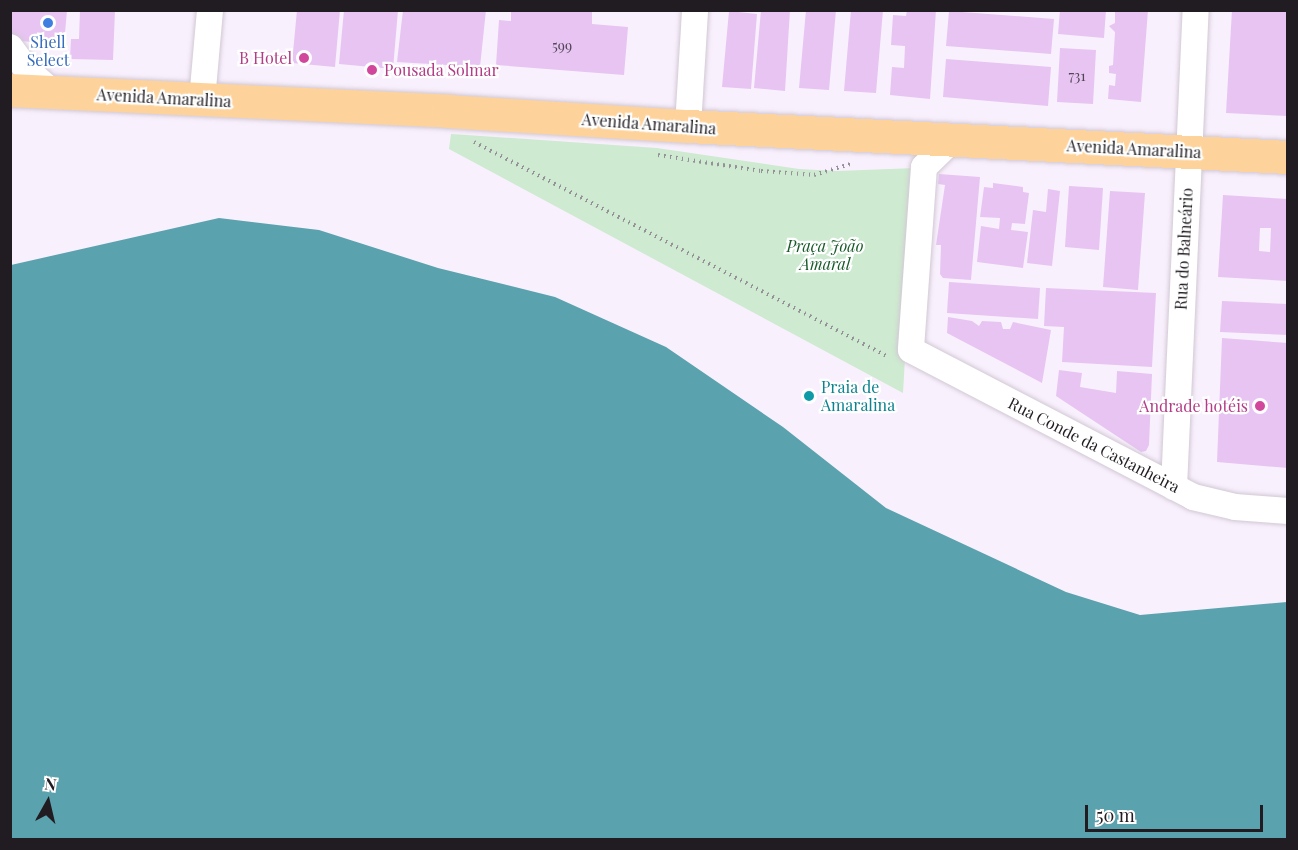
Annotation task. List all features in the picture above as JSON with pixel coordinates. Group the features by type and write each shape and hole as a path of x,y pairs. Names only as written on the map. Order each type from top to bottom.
{"main road":[{"name":"Avenida Amaralina","path":"10,90 448,111 688,126 1287,157"}],"street":[{"path":"202,100 210,10"},
{"path":"688,126 695,10"},
{"name":"Rua do Balneário","path":"1174,487 1196,10"},
{"path":"10,47 27,70 53,93"},
{"path":"905,356 924,167 953,139"},
{"name":"Rua Conde da Castanheira","path":"905,356 1174,487 1214,503 1287,511"}],"path":[{"path":"465,137 905,356"}],"green space":[{"name":"Praça João Amaral","path":"451,134 657,148 799,169 837,171 916,168 903,393 449,149"}],"water":[{"path":"219,218 319,230 438,268 555,297 666,347 783,427 886,508 1066,592 1140,615 1287,602 1287,839 11,839 11,265"}],"building":[{"path":"10,10 67,10 64,45 10,40"},
{"path":"80,10 115,10 113,60 70,59 71,39 79,39"},
{"path":"297,10 340,10 335,67 292,63"},
{"path":"344,10 398,10 393,69 339,64"},
{"path":"403,10 486,10 480,67 397,62"},
{"path":"511,10 592,10 592,24 628,27 624,75 496,65 499,20 511,21"},
{"path":"761,10 790,10 785,91 754,88"},
{"path":"806,10 836,10 829,90 799,88"},
{"path":"851,10 883,10 876,93 844,91"},
{"path":"907,10 936,10 930,99 890,95 892,67 904,68 905,46 891,45 893,15 906,16"},
{"path":"1060,10 1106,10 1104,38 1058,34"},
{"path":"1115,10 1148,10 1141,102 1108,99 1109,85 1115,86 1116,74 1109,73 1109,66 1113,65 1115,32 1109,26 1115,23"},
{"path":"1232,10 1288,10 1288,116 1226,113"},
{"path":"729,11 757,14 751,89 722,87"},
{"path":"949,11 1054,19 1051,54 946,46"},
{"path":"1060,48 1096,50 1093,104 1057,102"},
{"path":"946,59 1051,67 1048,106 943,97"},
{"path":"939,174 980,177 971,280 943,278 940,274 941,245 936,245 945,185 938,184"},
{"path":"993,183 1023,187 1023,192 1029,193 1025,224 1012,223 1011,230 1028,232 1023,268 977,262 981,226 999,229 1000,218 980,217 984,187 993,188"},
{"path":"1069,186 1103,188 1099,250 1065,247"},
{"path":"1048,189 1060,191 1052,266 1027,263 1033,210 1046,212"},
{"path":"1110,191 1145,193 1138,290 1103,287"},
{"path":"1223,195 1288,199 1288,281 1218,277","holes":["1260,228 1271,228 1270,252 1259,251"]},
{"path":"949,282 1040,288 1038,319 947,313"},
{"path":"1046,288 1156,293 1152,367 1062,362 1064,327 1044,326"},
{"path":"1222,301 1288,304 1288,335 1220,332"},
{"path":"948,317 972,321 979,326 982,321 1001,322 1003,329 1010,329 1013,322 1051,330 1042,383 947,333"},
{"path":"1222,338 1288,343 1288,468 1217,462"},
{"path":"1059,370 1082,373 1080,387 1116,393 1117,371 1152,374 1149,445 1146,451 1141,452 1056,396"}],"place":[{"name":"Shell Select","path":"48,23"},
{"name":"B Hotel","path":"304,58"},
{"name":"Pousada Solmar","path":"372,70"},
{"name":"Praia de Amaralina","path":"809,396"},
{"name":"Andrade hotéis","path":"1260,406"}]}
